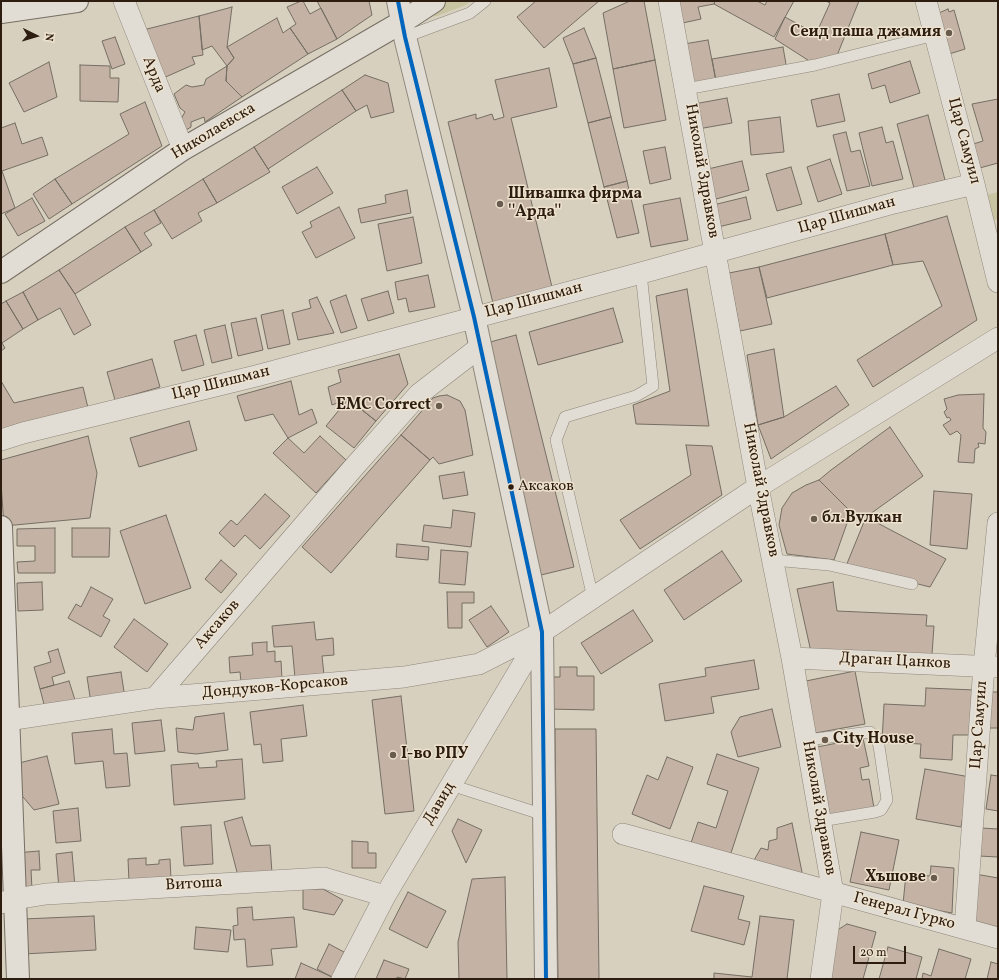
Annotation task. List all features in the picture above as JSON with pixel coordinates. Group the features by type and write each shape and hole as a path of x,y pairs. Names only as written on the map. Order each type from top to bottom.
{"main road":[{"path":"1,12 45,3 78,1"},
{"path":"398,1 474,317 542,632 546,979"},
{"name":"Николаевска","path":"1,272 183,149 404,30 434,1"},
{"path":"1,527 8,901 18,979"}],"street":[{"name":"Арда","path":"124,1 183,149"},
{"name":"Николай Здравков","path":"669,1 758,487 792,658 833,893 821,979"},
{"name":"Цар Самуил","path":"926,1 998,282"},
{"name":"Цар Шишман","path":"1,440 23,433 256,376 641,273 894,203 974,184"},
{"name":"Дондуков-Корсаков","path":"5,720 155,698 404,677 479,664 542,632 758,487 998,338"},
{"name":"Аксаков","path":"155,698 354,467 419,394 480,347"},
{"name":"Цар Самуил","path":"965,928 991,667 998,523"},
{"name":"Давид","path":"342,979 385,896 542,632"},
{"name":"Драган Цанков","path":"792,658 991,667"},
{"name":"Генерал Гурко","path":"623,834 998,938"},
{"name":"Витоша","path":"8,901 46,894 324,878 385,896"}],"lane":[{"path":"404,30 470,13 485,1"},
{"path":"686,89 815,65 935,35"},
{"path":"593,598 556,440 565,417 636,396 653,386 641,273"},
{"path":"773,560 829,565 912,584"},
{"path":"807,740 870,732 876,737 879,746 887,800 882,810 821,821"},
{"path":"451,784 544,815"}],"shaded area":[{"path":"442,1 471,1 466,5 437,16 409,19"},
{"path":"998,192 998,219 985,223 978,197"}],"building":[{"path":"303,1 310,14 321,8 337,39 308,54 290,28 296,24 287,7"},
{"path":"317,1 369,1 372,15 337,39"},
{"path":"536,1 599,1 544,48 517,17"},
{"path":"630,1 644,1 655,60 613,69 603,13"},
{"path":"674,1 715,1 714,4 698,7 701,19 678,24"},
{"path":"715,1 757,1 765,5 767,1 794,1 774,37 714,4"},
{"path":"826,1 859,1 836,58 814,64 775,39 785,17 816,34 830,3"},
{"path":"232,7 227,47 234,58 227,66 212,46 202,50 199,16"},
{"path":"948,9 949,12 954,10 965,49 943,56 932,16"},
{"path":"199,16 203,55 192,57 195,64 161,79 139,31"},
{"path":"277,18 283,33 290,28 308,54 242,97 226,81 227,66 234,58 227,47"},
{"path":"584,28 596,58 573,64 563,38"},
{"path":"115,37 125,64 112,69 102,41"},
{"path":"708,40 716,81 692,86 684,44"},
{"path":"783,47 787,70 716,81 712,59"},
{"path":"596,58 611,117 588,123 573,64"},
{"path":"655,60 666,120 624,128 613,69"},
{"path":"910,61 920,93 890,103 885,85 872,89 868,74"},
{"path":"49,62 57,97 24,112 9,83"},
{"path":"80,65 110,66 110,78 119,78 118,102 80,101"},
{"path":"227,66 226,81 242,97 205,122 204,117 191,122 191,127 186,130 181,119 185,112 180,108 174,94 186,85 192,87 204,85 206,79"},
{"name":"Шивашка фирма ''Арда''","path":"549,68 557,107 511,118 552,287 493,303 448,122 476,114 476,119 492,114 494,120 504,117 495,80"},
{"path":"365,75 388,83 394,112 371,118 367,105 356,111 342,90"},
{"path":"342,90 356,111 268,169 254,147"},
{"path":"839,94 845,121 817,127 811,100"},
{"path":"727,98 732,123 698,129 694,104"},
{"path":"998,99 998,163 976,169 967,146 983,141 972,104"},
{"path":"145,102 162,146 72,204 55,179 129,134 120,114"},
{"path":"928,115 945,180 914,188 897,124"},
{"path":"611,117 627,181 604,187 588,123"},
{"path":"780,117 784,152 751,155 748,121"},
{"path":"15,123 22,144 42,137 48,155 2,171 15,208 1,214 1,128"},
{"path":"882,127 886,143 893,141 903,179 872,186 859,133"},
{"path":"846,132 851,152 860,150 870,186 847,191 833,135"},
{"path":"254,147 270,172 217,203 203,179"},
{"path":"665,147 671,179 650,184 643,151"},
{"path":"830,159 842,194 818,202 807,167"},
{"path":"742,161 749,190 716,199 708,169"},
{"path":"317,167 333,193 297,214 282,187"},
{"path":"791,167 802,204 777,211 766,174"},
{"path":"55,179 72,204 49,219 33,194"},
{"path":"203,179 217,203 198,213 202,221 172,239 154,210"},
{"path":"627,181 639,233 617,238 604,187"},
{"path":"407,190 411,213 361,223 358,209 386,203 385,195"},
{"path":"746,197 751,219 714,228 709,206"},
{"path":"32,198 45,221 18,236 5,214"},
{"path":"680,198 688,240 651,247 643,205"},
{"path":"339,207 355,238 316,258 302,232 312,227 310,222"},
{"path":"154,210 161,223 144,233 152,245 141,252 125,227"},
{"path":"947,216 977,320 873,387 857,360 942,306 923,261 893,265 885,234"},
{"path":"413,217 422,263 387,271 378,224"},
{"path":"125,227 141,252 75,294 59,270"},
{"path":"885,234 893,265 767,298 759,267"},
{"path":"759,267 772,324 740,331 729,273"},
{"path":"59,270 75,294 91,325 74,335 60,308 38,320 23,292"},
{"path":"428,275 435,307 409,312 406,298 398,300 395,282"},
{"path":"687,289 709,426 636,424 633,405 670,391 656,296"},
{"path":"388,291 394,313 368,321 361,299"},
{"path":"23,292 38,320 23,329 6,301"},
{"path":"346,295 357,328 341,333 330,301"},
{"path":"317,297 334,333 298,340 292,313 311,308 309,300"},
{"path":"6,301 23,329 2,343 5,348 1,351 1,304"},
{"path":"613,308 623,342 538,365 529,332"},
{"path":"283,310 290,344 268,349 261,315"},
{"path":"256,318 263,350 238,356 231,323"},
{"path":"225,325 232,358 212,363 204,330"},
{"path":"196,335 204,365 182,371 174,341"},
{"path":"516,335 574,567 541,575 483,344"},
{"path":"774,349 784,417 758,425 747,355"},
{"path":"399,354 408,384 376,421 348,399 332,405 328,387 341,382 338,370"},
{"path":"152,359 160,387 115,400 107,372"},
{"path":"1,381 14,403 83,387 89,412 1,432"},
{"path":"291,381 299,415 312,409 317,423 288,438 273,414 245,421 237,396"},
{"path":"836,386 849,405 771,459 758,425 784,417"},
{"path":"984,394 983,428 986,432 985,444 978,443 979,447 975,449 974,463 958,462 961,435 957,431 950,435 943,425 951,420 949,417 947,418 944,412 947,409 944,399 958,395"},
{"path":"447,395 460,401 465,410 473,455 439,464 433,457 430,460 401,435 433,398"},
{"path":"348,399 376,421 354,448 326,426"},
{"path":"189,421 197,450 139,467 130,438"},
{"path":"890,427 923,476 866,517 851,512 819,480"},
{"path":"401,435 430,460 331,573 302,547"},
{"path":"88,436 97,473 90,518 4,526 1,460"},
{"path":"320,436 346,460 316,493 273,453 288,438 304,453"},
{"path":"686,445 712,446 722,495 640,549 620,520 691,475"},
{"path":"464,472 468,495 443,499 439,476"},
{"name":"бл.Вулкан","path":"819,480 851,512 834,560 787,554 779,525 782,508 792,493"},
{"path":"934,491 972,494 967,549 930,545"},
{"path":"265,494 290,516 260,549 245,535 234,547 219,533 231,520 237,525"},
{"path":"453,510 475,513 471,547 422,541 424,525 451,528"},
{"path":"166,515 191,588 145,604 120,531"},
{"path":"866,517 946,559 930,587 846,566"},
{"path":"55,528 55,573 18,573 17,562 35,561 35,546 17,546 17,529"},
{"path":"72,528 110,528 109,557 72,557"},
{"path":"397,544 429,547 428,560 396,557"},
{"path":"441,550 468,552 465,585 439,583"},
{"path":"722,551 742,581 684,620 664,590"},
{"path":"221,560 237,574 221,593 205,579"},
{"path":"42,582 43,610 18,611 17,583"},
{"path":"833,582 837,611 927,615 926,626 934,626 932,654 811,652 797,589"},
{"path":"91,587 113,599 103,616 110,620 101,637 68,618 76,604 81,607"},
{"path":"447,592 474,592 474,603 462,603 462,628 448,628"},
{"path":"491,606 509,632 487,647 469,620"},
{"path":"633,610 653,641 601,674 581,643"},
{"path":"134,619 168,644 147,672 114,647"},
{"path":"314,622 316,640 333,638 334,655 322,656 324,675 295,678 292,646 274,647 272,626"},
{"path":"267,642 267,652 275,651 275,662 281,661 282,679 241,682 240,672 230,673 229,657 253,655 252,643"},
{"path":"58,649 65,673 52,677 54,685 40,689 34,667 51,662 48,652"},
{"path":"754,660 759,689 711,697 714,713 665,721 659,684 706,676 705,668"},
{"path":"560,667 577,667 577,676 594,676 594,710 548,709 548,677 560,677"},
{"path":"855,671 865,724 810,734 801,682"},
{"path":"121,672 125,698 91,703 87,677"},
{"path":"69,681 75,700 45,708 40,689"},
{"path":"926,688 975,690 973,735 953,735 952,760 920,758 921,744 882,742 884,704 925,706"},
{"path":"990,692 998,692 998,728 989,728"},
{"name":"I-во РПУ","path":"401,696 414,811 385,814 372,700"},
{"path":"303,705 307,736 281,739 283,761 263,763 261,744 254,745 250,712"},
{"path":"772,709 781,747 738,757 731,732 740,717"},
{"path":"224,713 228,750 196,754 178,752 176,728 193,730 195,717"},
{"path":"161,720 165,751 135,754 132,723"},
{"path":"112,729 114,754 127,753 130,786 106,788 103,761 75,764 72,733"},
{"path":"555,729 596,729 599,979 558,979"},
{"path":"863,738 869,766 860,768 862,780 869,779 874,808 825,817 812,748"},
{"path":"717,754 759,768 728,862 689,849 698,822 716,828 728,791 707,784"},
{"path":"47,756 59,804 34,810 18,791 11,765"},
{"path":"667,757 693,767 670,829 632,814 647,775 658,780"},
{"path":"242,759 245,799 174,805 171,765 198,763 199,768 217,767 216,761"},
{"path":"925,769 970,777 961,827 916,819"},
{"path":"991,775 998,776 998,811 986,809"},
{"path":"78,808 81,841 56,843 53,811"},
{"path":"242,817 251,846 270,845 272,873 238,876 224,822"},
{"path":"458,819 482,830 466,863 452,831"},
{"path":"792,823 802,872 793,880 750,867 761,848 768,850 769,841 777,839 777,828"},
{"path":"211,825 213,864 184,866 181,827"},
{"path":"981,828 998,829 998,857 979,856"},
{"path":"861,832 899,840 889,890 850,882"},
{"path":"352,841 368,842 368,853 376,853 376,868 352,868"},
{"path":"39,851 40,870 31,870 32,889 17,890 15,853"},
{"path":"72,852 75,887 59,889 56,854"},
{"path":"146,858 146,865 159,864 159,860 170,859 171,879 129,882 128,859"},
{"path":"931,866 954,868 952,913 903,904 906,874 930,876"},
{"path":"975,874 998,878 998,931 973,923"},
{"path":"505,877 507,979 459,979 458,942 472,879"},
{"path":"704,886 744,896 738,919 750,922 744,945 691,931"},
{"path":"303,889 323,889 343,900 334,915 303,909"},
{"path":"408,892 446,911 427,948 389,929"},
{"path":"252,907 253,920 294,917 297,947 271,949 273,965 247,967 245,939 234,940 233,926 238,925 237,908"},
{"path":"94,916 96,950 24,954 23,919"},
{"path":"760,916 794,920 787,979 714,979 714,973 752,977"},
{"path":"847,924 876,932 863,979 829,979 836,931"},
{"path":"196,927 231,930 228,952 194,949"},
{"path":"329,944 344,952 332,977 317,969"},
{"path":"888,947 922,957 916,979 879,979"},
{"path":"939,949 971,959 965,979 922,979 923,973 931,976"},
{"path":"384,960 409,969 405,979 397,977 397,979 376,979"},
{"path":"991,962 998,964 998,979 987,979"},
{"path":"301,963 332,977 331,979 295,979"}],"transit line":[{"path":"398,1 405,37 474,317 542,632 546,979"}],"place":[{"name":"Сеид паша джамия","path":"949,33"},
{"name":"Шивашка фирма ''Арда''","path":"500,204"},
{"name":"EMC Correct","path":"439,406"},
{"name":"Аксаков","path":"511,487"},
{"name":"бл.Вулкан","path":"814,519"},
{"name":"City House","path":"825,740"},
{"name":"I-во РПУ","path":"393,755"},
{"name":"Хъшове","path":"934,878"}]}
